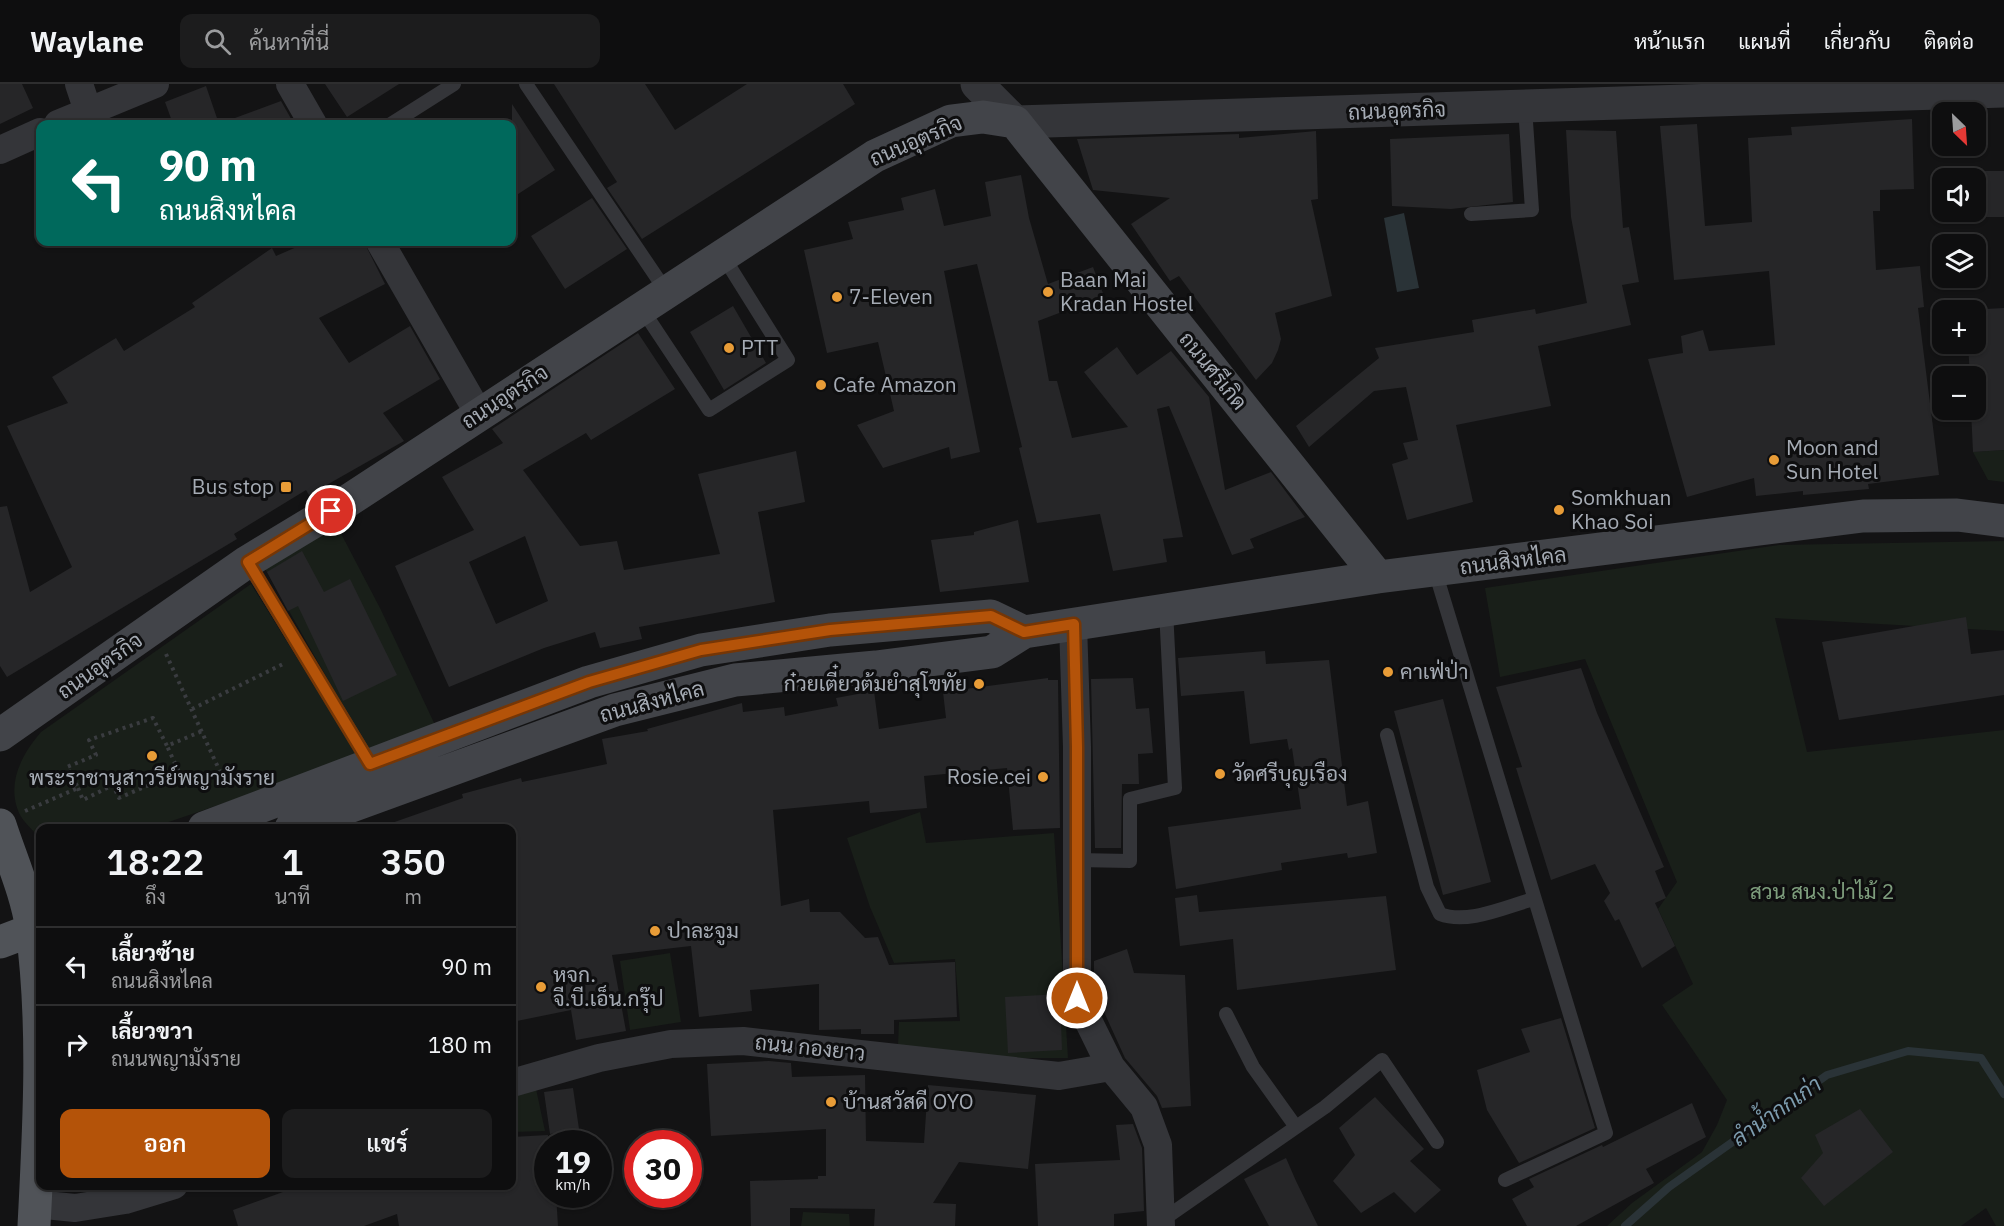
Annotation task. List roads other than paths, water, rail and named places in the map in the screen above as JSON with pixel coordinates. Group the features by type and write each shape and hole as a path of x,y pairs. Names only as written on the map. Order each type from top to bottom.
{"main road":[{"name":"ถนนอุตรกิจ","path":"0,735 248,562 331,511 875,156 951,121 969,117 1015,122"},
{"name":"ถนนศรีเกิด","path":"1015,122 1378,577"},
{"name":"ถนนสิงหไคล","path":"302,824 615,710 735,680 876,667 992,652 1024,632 1378,577 1863,516 1958,515 2004,521"},
{"name":"ถนนสิงหไคล","path":"214,824 589,682 701,650 830,630 991,616 1024,632"},
{"path":"10,820 27,911 36,1005"},
{"path":"0,942 27,911"},
{"path":"34,1215 36,1159"}],"street":[{"path":"79,84 88,111"},
{"path":"67,120 155,84"},
{"path":"290,84 312,120"},
{"name":"ถนนศรีเกิด","path":"977,84 1015,122"},
{"name":"ถนนอุตรกิจ","path":"1015,122 2004,92"},
{"path":"0,150 36,134"},
{"path":"383,246 479,414"},
{"path":"1074,624 1077,998 1111,1067 1144,1107 1158,1145 1161,1223"},
{"name":"ถนน กองยาว","path":"516,1082 599,1058 672,1044 743,1041 1059,1076 1111,1067"},
{"path":"34,1215 125,1200 158,1190"}],"lane":[{"path":"397,120 454,84"},
{"path":"526,84 653,299 709,410 788,360 722,254"},
{"path":"1471,214 1532,210 1525,107"},
{"path":"248,562 370,764"},
{"path":"1435,571 1606,1133 1505,1180"},
{"path":"1077,860 1130,861 1130,799 1175,788 1166,610"},
{"path":"1387,735 1427,887 1440,914 1450,918 1468,917 1534,899"},
{"path":"1226,1014 1253,1067 1296,1127"},
{"path":"1161,1223 1296,1127 1382,1060 1437,1142"}],"waterway":[{"name":"ลำน้ำกกเก่า","path":"1625,1226 1669,1187 1827,1075 1908,1051 1981,1058 2004,1094"}],"place":[{"name":"Baan Mai Kradan Hostel","path":"1048,292"},
{"name":"7-Eleven","path":"837,297"},
{"name":"PTT","path":"729,348"},
{"name":"Cafe Amazon","path":"821,385"},
{"name":"Moon and Sun Hotel","path":"1774,460"},
{"name":"Bus stop","path":"286,487"},
{"name":"Somkhuan Khao Soi","path":"1559,510"},
{"name":"คาเฟ่ป่า","path":"1388,672"},
{"name":"ก๋วยเตี๋ยวต้มยำสุโขทัย","path":"979,684"},
{"name":"พระราชานุสาวรีย์พญามังราย","path":"152,756"},
{"name":"วัดศรีบุญเรือง","path":"1220,774"},
{"name":"Rosie.cei","path":"1043,777"},
{"name":"ปาละจูม","path":"655,931"},
{"name":"หจก. จี.บี.เอ็น.กรุ๊ป","path":"541,987"},
{"name":"บ้านสวัสดี OYO","path":"831,1102"}],"park label":[{"name":"สวน สนง.ป่าไม้ 2","path":"1822,892"}]}
